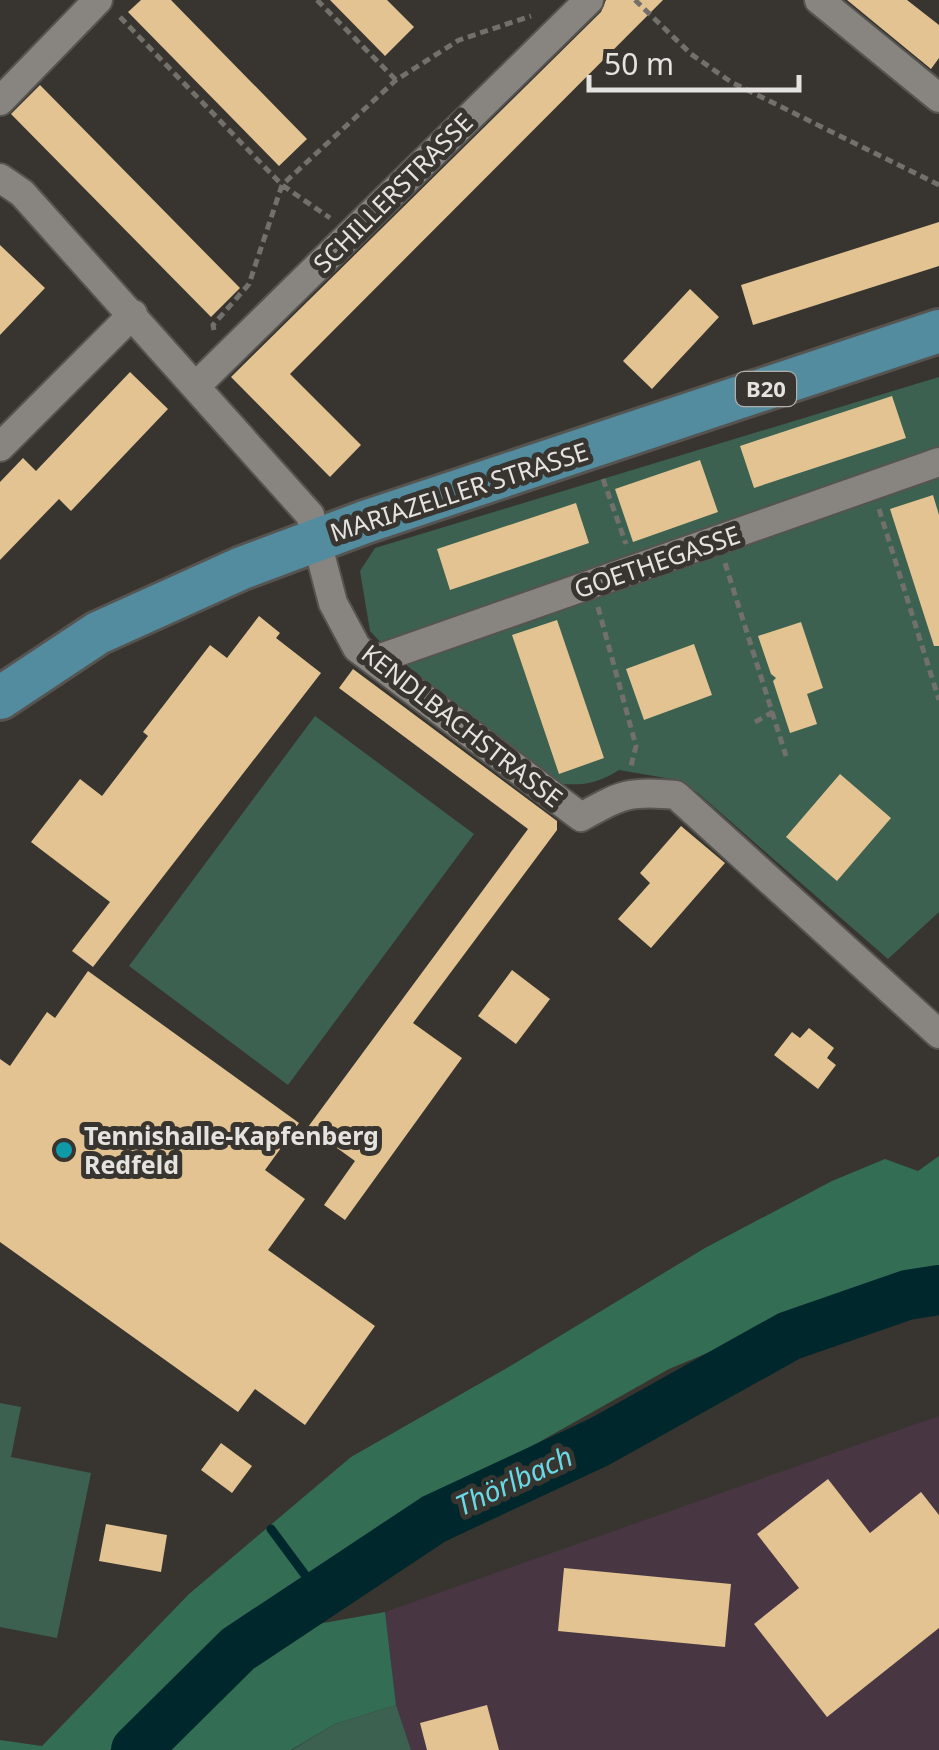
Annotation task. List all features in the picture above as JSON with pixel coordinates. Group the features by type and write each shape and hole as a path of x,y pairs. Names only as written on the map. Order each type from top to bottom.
{"main road":[{"name":"MARIAZELLER STRASSE","path":"0,698 98,632 242,568 939,331"}],"street":[{"name":"SCHILLERSTRASSE","path":"196,386 589,0"},
{"path":"819,0 939,98"},
{"path":"0,100 97,6"},
{"name":"KENDLBACHSTRASSE","path":"0,178 22,193 310,516 333,603 357,648 580,817 623,794 676,795 939,1034"},
{"path":"0,448 132,314"},
{"name":"GOETHEGASSE","path":"375,660 939,462"}],"path":[{"path":"317,0 396,80"},
{"path":"635,0 692,54 731,82 939,185"},
{"path":"97,6 282,185 330,218"},
{"path":"222,362 213,325 248,284 282,185 396,80 460,40 546,12 562,27"},
{"path":"592,448 635,570"},
{"path":"872,487 939,700"},
{"path":"718,540 786,756"},
{"path":"592,584 636,746 623,794"},
{"path":"755,722 773,712"}],"shaded area":[{"path":"939,1416 939,1750 411,1750 396,1705 385,1612"}],"green space":[{"path":"939,377 939,912 888,959 698,793 677,780 619,770 587,783 552,783 406,670 370,631 360,571 375,548"},
{"path":"315,716 474,834 288,1085 129,966"},
{"path":"939,1156 939,1265 886,1278 669,1369 374,1535 221,1636 110,1750 0,1750 0,1740 42,1746 189,1594 351,1457 705,1248 832,1181 885,1159 918,1171"},
{"path":"0,1403 21,1407 11,1457 91,1473 57,1638 0,1627"},
{"path":"385,1612 396,1705 335,1724 291,1750 161,1750 290,1629"},
{"path":"396,1705 411,1750 292,1750 335,1724"}],"building":[{"path":"141,0 171,0 307,139 279,166 128,12"},
{"path":"330,0 387,0 414,27 385,56"},
{"path":"606,0 663,0 290,374 361,445 330,477 231,377 601,12"},
{"path":"847,0 907,0 939,25 939,58 931,69"},
{"path":"40,85 240,288 211,317 11,114"},
{"path":"939,222 939,266 753,325 741,285"},
{"path":"0,245 45,288 0,335"},
{"path":"690,289 719,317 652,389 623,361"},
{"path":"130,372 168,409 71,511 59,499 0,560 0,482 23,458 36,471"},
{"path":"892,396 906,438 754,488 740,446"},
{"path":"700,460 718,512 633,542 615,489"},
{"path":"933,495 939,515 939,646 934,646 890,509"},
{"path":"576,503 589,543 450,590 437,549"},
{"path":"259,616 280,633 276,638 321,673 93,967 72,951 110,902 31,842 80,779 102,796 148,736 143,732 210,645 227,658"},
{"path":"557,620 604,758 559,774 512,635"},
{"path":"801,622 823,688 807,694 817,724 790,733 773,681 776,678 771,674 758,636"},
{"path":"694,644 712,695 644,720 626,669"},
{"path":"353,669 557,821 557,830 413,1023 462,1058 345,1220 324,1205 355,1161 308,1127 528,829 339,688"},
{"path":"840,774 891,818 837,881 786,837"},
{"path":"681,826 725,863 651,948 618,919 650,883 640,873"},
{"path":"512,970 550,999 516,1044 478,1016"},
{"name":"Tennishalle-Kapfenberg Redfeld","path":"88,971 299,1123 265,1170 305,1199 268,1250 375,1326 305,1425 255,1389 238,1412 0,1242 0,1059 10,1066 47,1012 55,1018"},
{"path":"809,1028 834,1048 827,1058 836,1065 818,1089 774,1055 792,1032 800,1038"},
{"path":"221,1443 252,1466 232,1493 201,1470"},
{"path":"828,1479 870,1533 921,1492 939,1515 939,1628 827,1717 754,1624 799,1588 757,1534"},
{"path":"106,1524 167,1535 161,1572 99,1561"},
{"path":"564,1568 731,1584 725,1647 558,1631"},
{"path":"487,1705 499,1750 427,1750 420,1723"}],"waterway":[{"name":"Thörlbach","path":"136,1750 238,1649 434,1519 599,1442 789,1336 907,1295 939,1290"},
{"path":"271,1529 320,1595"}],"place":[{"name":"Tennishalle-Kapfenberg Redfeld","path":"64,1150"}]}
